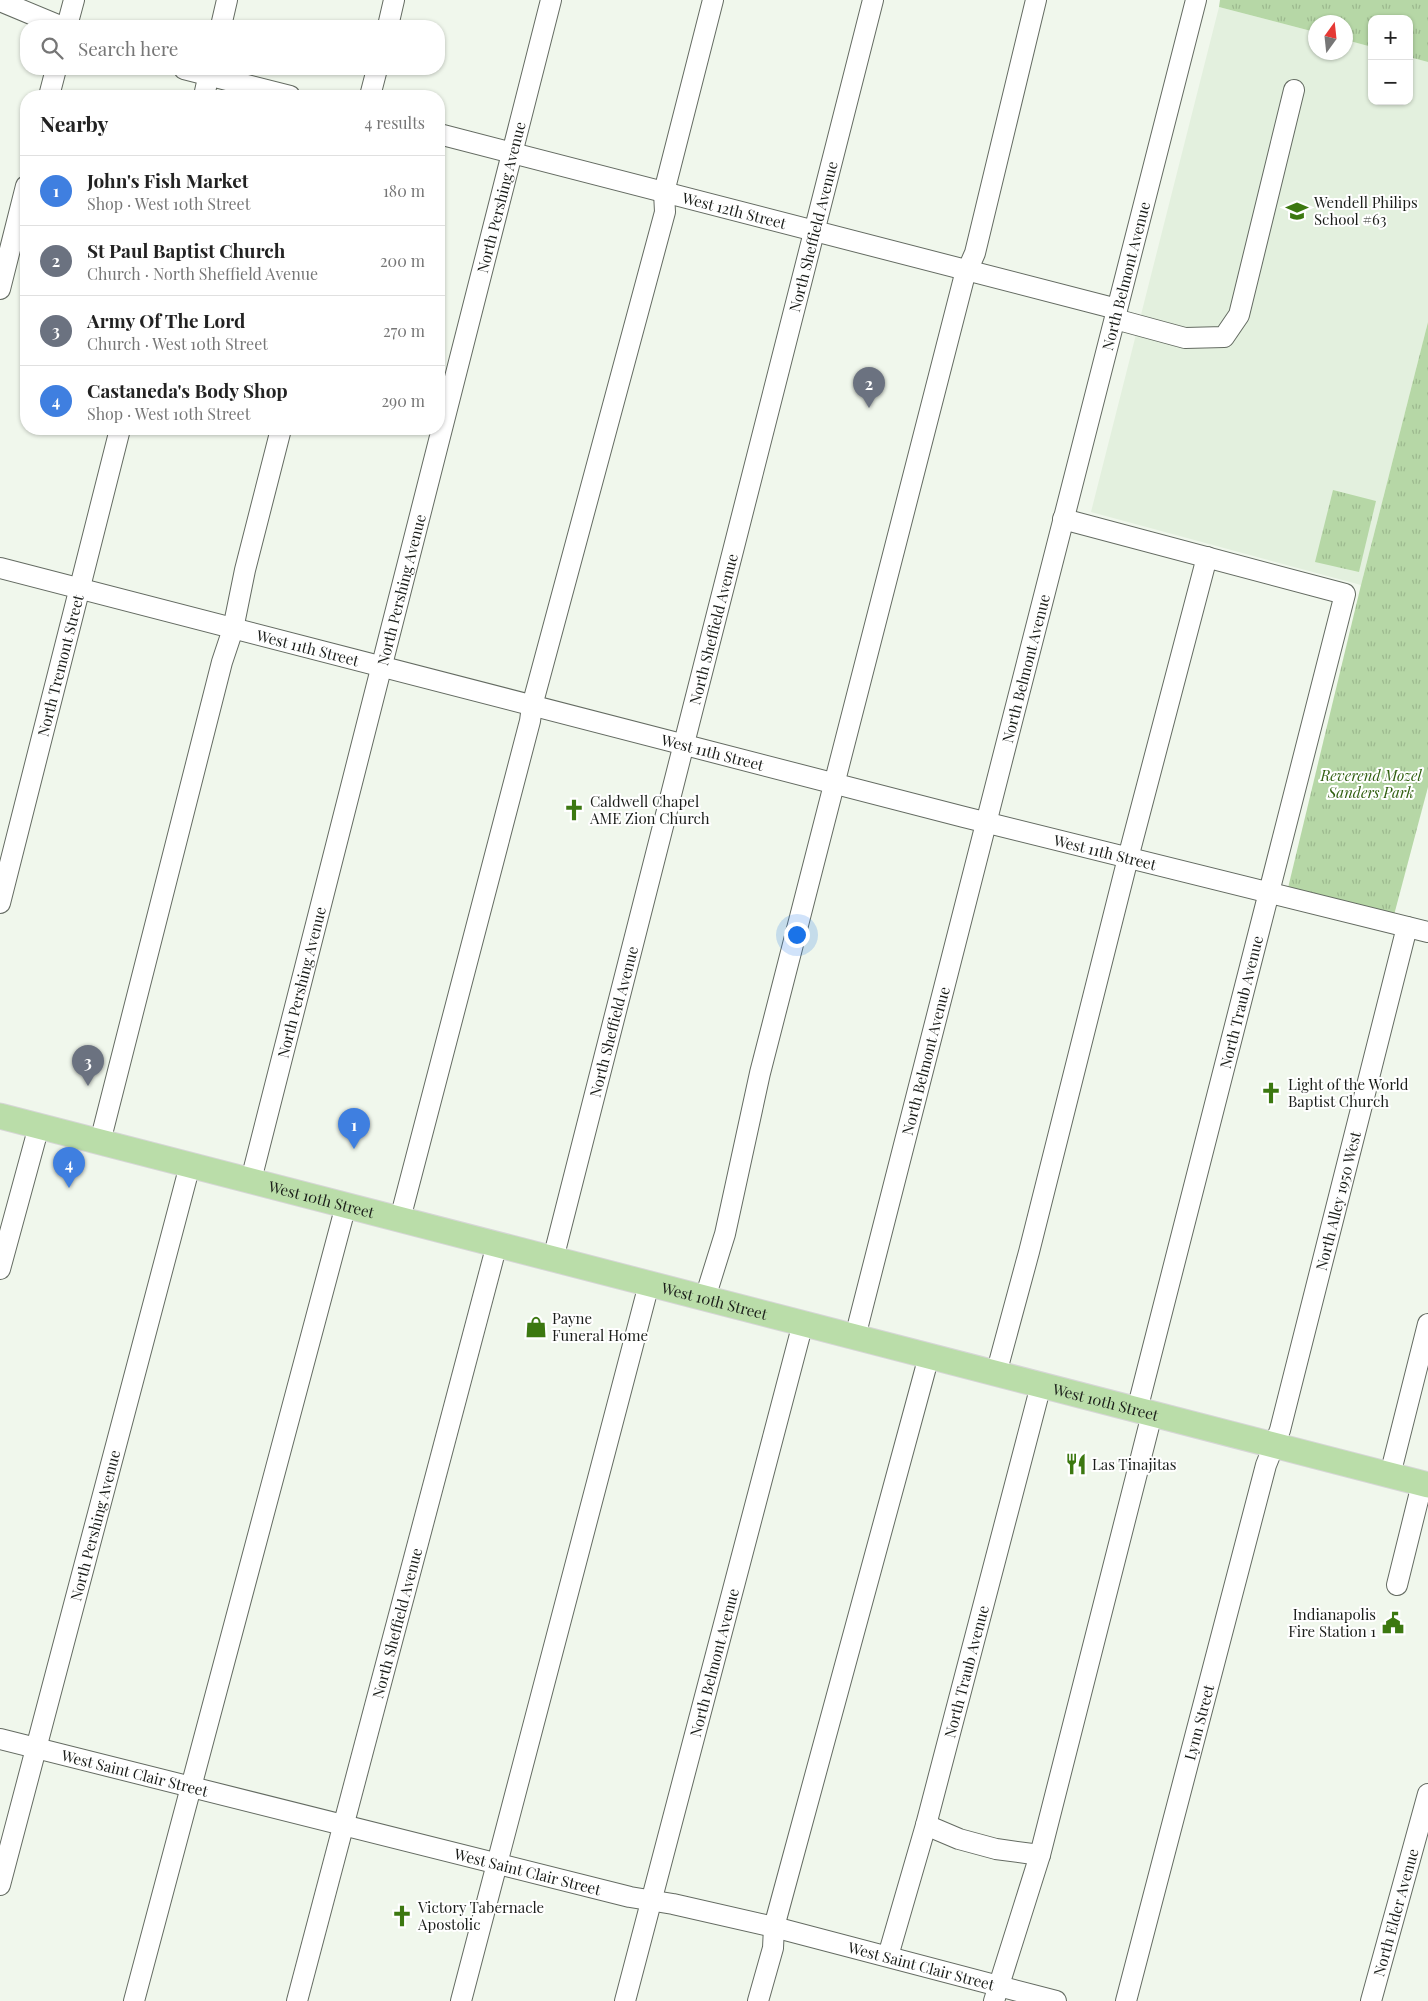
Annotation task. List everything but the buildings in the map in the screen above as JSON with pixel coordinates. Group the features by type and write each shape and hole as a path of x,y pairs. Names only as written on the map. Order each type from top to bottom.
{"main road":[{"name":"West 10th Street","path":"0,1116 1425,1485"}],"street":[{"path":"69,20 74,0"},
{"path":"223,20 228,0"},
{"path":"389,20 394,0"},
{"name":"North Pershing Avenue","path":"445,416 551,0"},
{"path":"400,1219 530,721 532,706 665,212 664,192 713,0"},
{"name":"North Sheffield Avenue","path":"554,1259 873,0"},
{"path":"704,1298 725,1234 760,1072 966,270 974,253 1036,0"},
{"name":"North Belmont Avenue","path":"855,1337 1196,0"},
{"path":"0,1 46,20"},
{"path":"51,90 54,75"},
{"path":"205,90 208,75"},
{"path":"219,75 270,90"},
{"path":"372,90 375,75"},
{"name":"West 12th Street","path":"445,135 966,270 1116,314 1185,338 1224,337 1239,315 1294,90"},
{"path":"0,290 20,210"},
{"name":"North Tremont Street","path":"0,904 118,435"},
{"path":"100,1142 222,662 233,629 245,570 279,435"},
{"name":"North Pershing Avenue","path":"251,1180 440,435"},
{"path":"996,1374 1032,1242 1128,858 1207,557 1063,520"},
{"name":"North Traub Avenue","path":"996,1993 1040,1855 1269,893 1345,594 1207,557"},
{"name":"West 11th Street","path":"0,568 986,823 1428,932"},
{"name":"North Alley 1950 West","path":"1274,1446 1294,1376 1407,927"},
{"path":"0,1269 39,1126"},
{"name":"North Pershing Avenue","path":"0,1885 190,1165"},
{"path":"134,2001 346,1205"},
{"name":"North Sheffield Avenue","path":"297,2001 496,1244"},
{"path":"462,2001 649,1284"},
{"name":"North Belmont Avenue","path":"625,2001 803,1323"},
{"path":"1390,1475 1423,1362 1428,1324"},
{"path":"758,2001 773,1948 774,1927 929,1356"},
{"name":"North Traub Avenue","path":"888,1956 926,1825 1041,1385"},
{"name":"Lynn Street","path":"1126,2001 1266,1464 1274,1446"},
{"path":"1397,1585 1425,1485"},
{"name":"West Saint Clair Street","path":"0,1739 498,1864 651,1901 673,1904 774,1927 888,1956 996,1993 1056,2001"},
{"name":"North Elder Avenue","path":"1372,2001 1428,1794"},
{"path":"926,1825 959,1839 977,1844 996,1849 1040,1855"}],"shaded area":[{"name":"Wendell Philips School #63","path":"1219,7 1308,30 1308,60 1353,60 1353,42 1368,46 1368,105 1413,105 1413,58 1428,62 1428,322 1361,585 1091,512"}],"green space":[{"path":"1220,0 1428,0 1428,62 1413,58 1413,15 1368,15 1368,46 1353,42 1353,15 1308,15 1308,30 1219,7"},
{"name":"Reverend Mozel Sanders Park","path":"1428,322 1428,787 1394,915 1288,888 1361,585"},
{"path":"1333,490 1376,501 1359,572 1315,562"}],"place":[{"name":"Wendell Philips School #63","path":"1297,211"},
{"name":"St Paul Baptist Church","path":"869,408"},
{"name":"Caldwell Chapel AME Zion Church","path":"574,810"},
{"name":"Army Of The Lord","path":"88,1086"},
{"name":"Light of the World Baptist Church","path":"1271,1093"},
{"name":"John's Fish Market","path":"354,1149"},
{"name":"Castaneda's Body Shop","path":"69,1188"},
{"name":"Payne Funeral Home","path":"536,1327"},
{"name":"Las Tinajitas","path":"1076,1464"},
{"name":"Indianapolis Fire Station 1","path":"1393,1623"},
{"name":"Victory Tabernacle Apostolic","path":"402,1916"}]}
